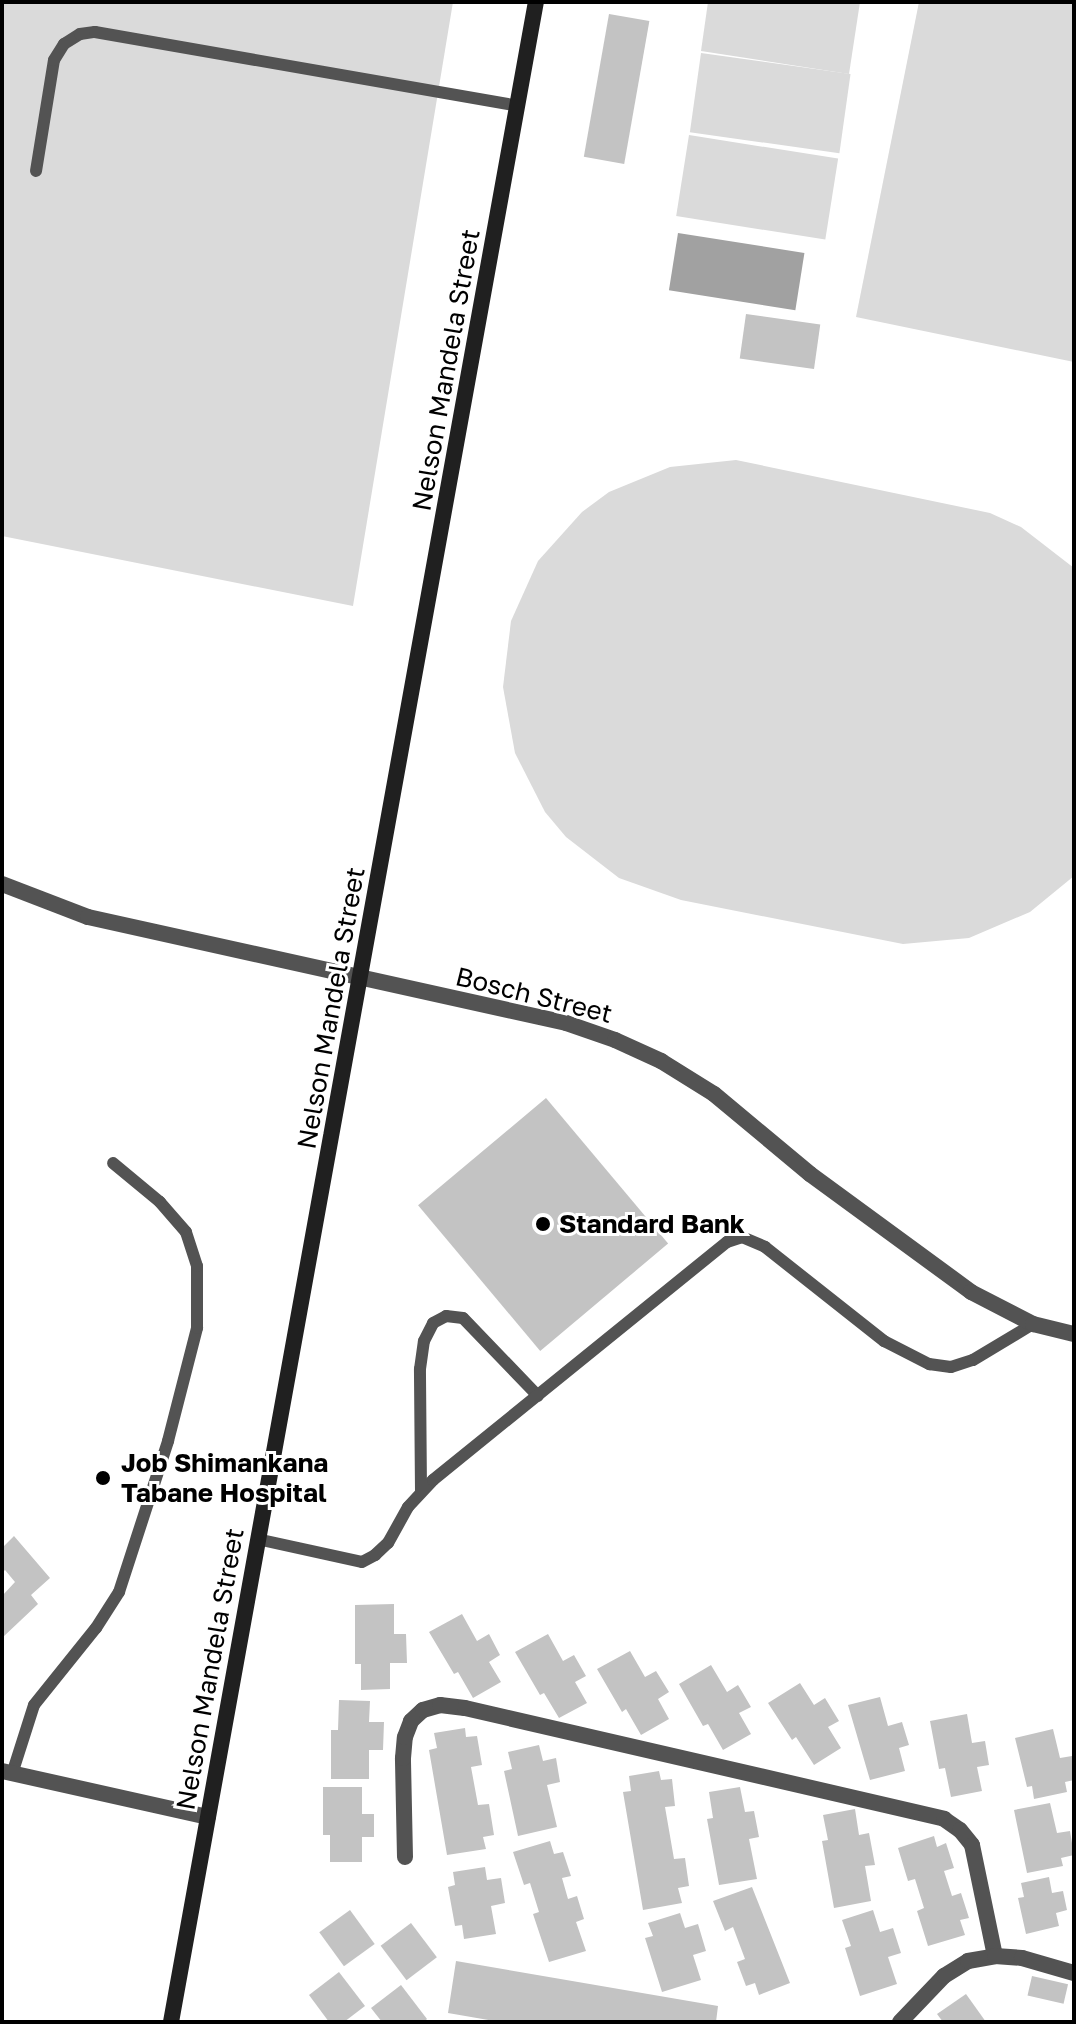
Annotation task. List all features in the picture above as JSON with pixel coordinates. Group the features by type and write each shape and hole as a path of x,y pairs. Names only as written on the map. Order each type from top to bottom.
{"main road":[{"name":"Nelson Mandela Street","path":"171,2022 536,2"}],"street":[{"name":"Bosch Street","path":"2,884 88,917 566,1023 661,1061 714,1094 810,1174 982,1299 1033,1324 1074,1334"},
{"path":"405,1857 403,1758 405,1737 411,1721 423,1710 440,1705 465,1708 944,1819 960,1830 972,1845 995,1956"},
{"path":"7,1772 208,1817"},
{"path":"900,2022 944,1976 968,1961 995,1956 1022,1958 1074,1973"}],"lane":[{"path":"36,171 54,60 64,44 80,34 95,32 517,106"},
{"path":"7,1772 34,1705 96,1628 119,1592 168,1441 197,1328 197,1266 186,1232 160,1202 113,1163"},
{"path":"257,1539 362,1562 375,1555 388,1543 421,1491 727,1242 742,1237 765,1247 884,1341 929,1364 951,1367 973,1360 1033,1324"},
{"path":"421,1491 420,1369 424,1341 433,1323 446,1316 463,1318 481,1332 538,1396"}],"shaded area":[{"path":"2,2 453,2 353,606 2,536"},
{"path":"708,2 860,2 849,74 701,51"},
{"path":"919,2 1074,2 1074,362 856,317"},
{"path":"701,53 851,74 839,153 690,132"},
{"path":"689,135 838,159 825,240 676,216"},
{"path":"678,233 804,253 795,310 669,290"},
{"path":"736,460 990,513 1021,527 1074,568 1074,876 1030,912 969,938 903,944 681,900 619,878 566,837 545,812 515,753 503,687 511,621 538,561 582,512 609,492 670,467"}],"building":[{"path":"609,14 649,21 624,164 584,157"},
{"path":"746,314 820,324 814,369 740,359"},
{"name":"Standard Bank","path":"546,1098 668,1244 540,1351 418,1205"},
{"path":"14,1536 50,1578 31,1595 38,1604 2,1638 2,1596 15,1582 5,1570 2,1573 2,1548"},
{"path":"394,1604 394,1634 406,1634 407,1663 390,1663 390,1689 361,1690 361,1664 355,1664 355,1605"},
{"path":"462,1614 477,1641 489,1634 500,1655 489,1662 501,1682 473,1698 458,1672 454,1674 429,1632"},
{"path":"548,1634 563,1661 574,1655 586,1676 575,1682 587,1703 559,1718 544,1693 540,1695 515,1652"},
{"path":"630,1651 645,1677 656,1671 669,1692 658,1699 669,1719 641,1735 626,1709 622,1712 597,1669"},
{"path":"711,1665 727,1692 738,1685 751,1707 739,1713 751,1734 723,1750 708,1724 703,1726 679,1684"},
{"path":"800,1683 814,1705 825,1698 839,1721 828,1727 841,1748 814,1765 796,1737 792,1740 768,1703"},
{"path":"880,1697 888,1726 902,1722 909,1745 899,1748 905,1771 870,1780 848,1705"},
{"path":"339,1700 370,1701 369,1722 384,1722 383,1750 369,1750 369,1779 331,1779 331,1730 338,1730"},
{"path":"967,1714 972,1743 985,1741 989,1765 977,1767 982,1791 951,1797 945,1768 939,1769 930,1721"},
{"path":"465,1728 466,1737 477,1736 482,1765 471,1767 478,1805 489,1804 494,1835 483,1837 486,1849 447,1855 429,1750 437,1748 434,1733"},
{"path":"1053,1729 1060,1758 1072,1756 1074,1780 1065,1782 1067,1792 1034,1799 1032,1786 1027,1787 1015,1738"},
{"path":"539,1745 543,1761 556,1758 560,1782 547,1785 557,1827 518,1836 504,1771 512,1769 508,1752"},
{"path":"659,1771 661,1780 672,1779 675,1806 665,1807 674,1859 685,1858 689,1886 678,1888 682,1903 643,1910 623,1792 631,1791 629,1776"},
{"path":"323,1787 362,1787 362,1814 374,1814 374,1837 362,1837 362,1862 330,1862 330,1835 323,1835"},
{"path":"740,1787 745,1812 754,1811 759,1837 749,1839 757,1879 719,1885 707,1819 713,1818 709,1792"},
{"path":"1050,1803 1057,1833 1070,1831 1074,1855 1061,1858 1063,1866 1027,1873 1014,1810"},
{"path":"855,1809 859,1835 869,1833 875,1865 865,1866 871,1901 834,1908 822,1841 828,1840 823,1815"},
{"path":"934,1836 937,1847 946,1843 954,1868 944,1871 952,1896 961,1893 969,1918 960,1920 965,1935 928,1946 917,1911 924,1908 915,1879 908,1881 898,1848"},
{"path":"550,1841 554,1854 563,1852 571,1876 562,1878 568,1899 577,1896 584,1919 576,1922 586,1951 549,1962 533,1914 539,1912 530,1883 524,1885 513,1852"},
{"path":"485,1867 487,1880 501,1878 505,1903 491,1906 496,1934 464,1939 462,1925 455,1926 448,1887 455,1885 453,1872"},
{"path":"1049,1877 1052,1893 1063,1891 1067,1910 1056,1913 1059,1926 1026,1934 1018,1898 1024,1897 1021,1883"},
{"path":"752,1887 790,1983 759,1995 755,1983 746,1986 737,1962 745,1959 733,1927 725,1931 713,1901"},
{"path":"350,1910 375,1944 344,1966 319,1932"},
{"path":"873,1910 880,1932 893,1928 901,1953 888,1957 897,1984 860,1996 845,1948 851,1946 842,1920"},
{"path":"680,1913 685,1928 698,1924 706,1951 693,1955 701,1980 662,1992 645,1938 653,1936 648,1923"},
{"path":"411,1923 437,1957 407,1980 381,1946"},
{"path":"456,1961 718,2006 716,2022 500,2022 448,2013"},
{"path":"339,1972 365,2006 344,2022 329,2022 309,1995"},
{"path":"1032,1976 1068,1984 1064,2004 1028,1995"},
{"path":"401,1985 427,2019 424,2022 382,2022 371,2008"},
{"path":"966,1994 986,2022 943,2022 937,2014"}],"place":[{"name":"Standard Bank","path":"543,1224"},
{"name":"Job Shimankana Tabane Hospital","path":"103,1478"}]}
